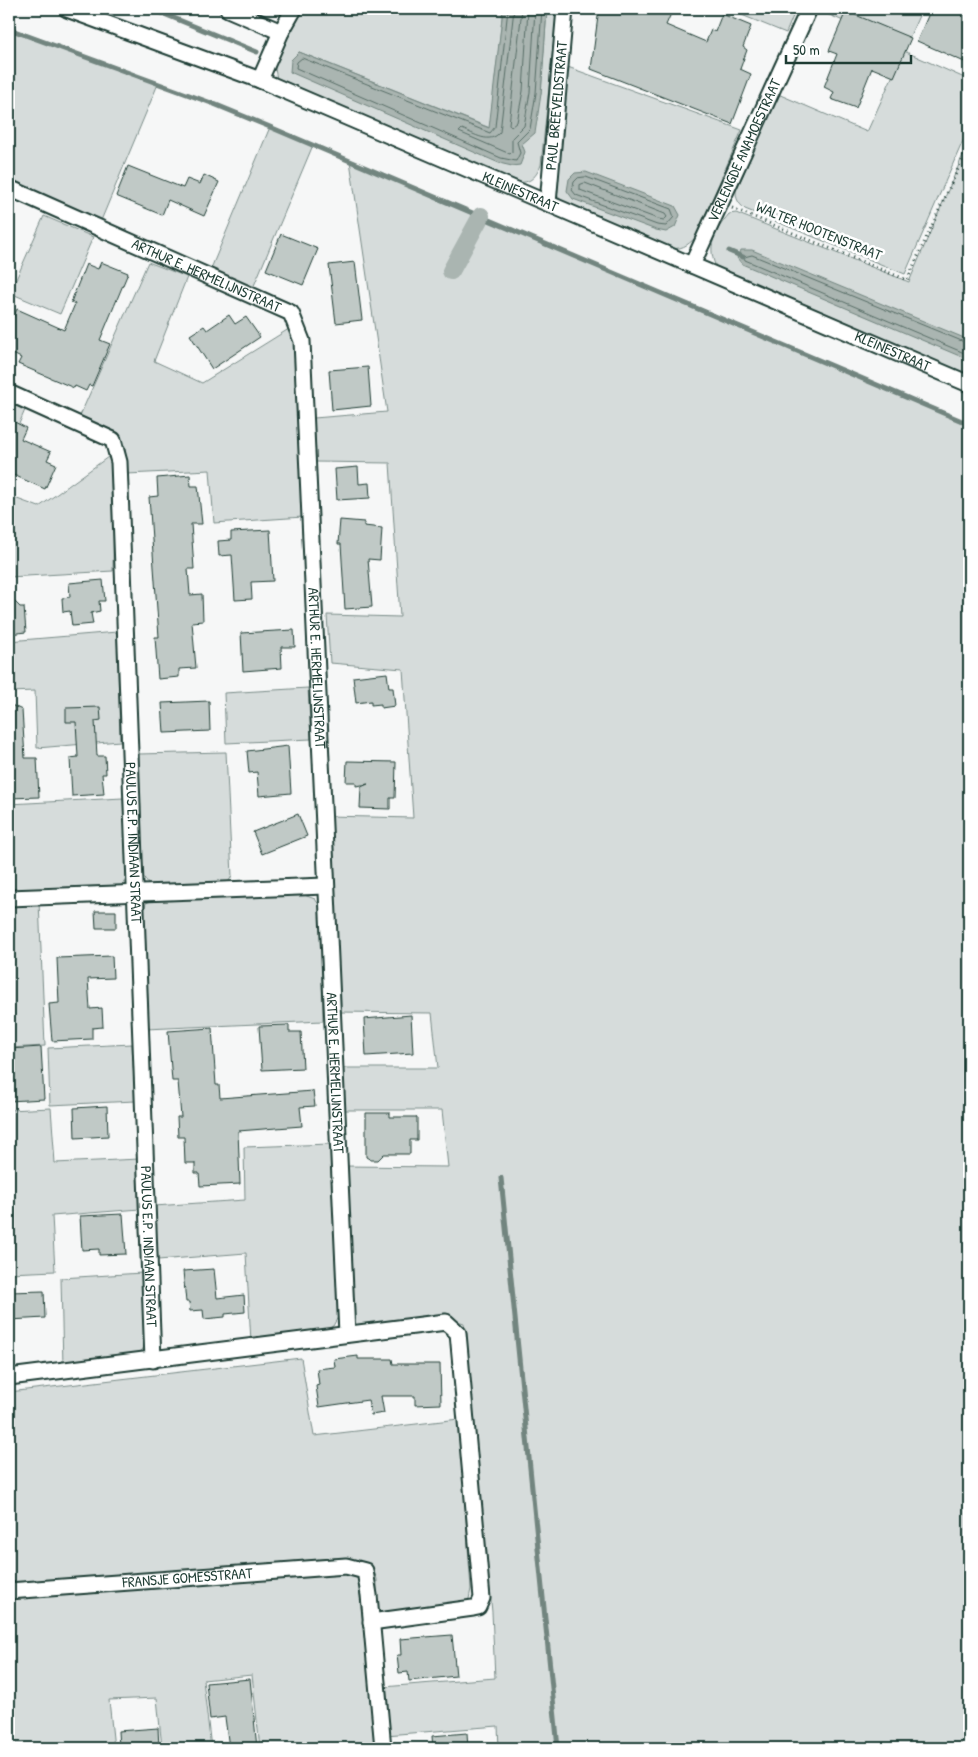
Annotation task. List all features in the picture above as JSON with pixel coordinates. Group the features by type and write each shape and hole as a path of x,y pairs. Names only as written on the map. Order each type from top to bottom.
{"street":[{"name":"KLEINESTRAAT","path":"67,9 260,80 969,384"},
{"path":"228,9 281,32"},
{"path":"260,80 281,32 294,9"},
{"name":"PAUL BREEVELDSTRAAT","path":"548,204 565,9"},
{"name":"VERLENGDE ANAMOESTRAAT","path":"692,265 810,9"},
{"name":"ARTHUR E. HERMELIJNSTRAAT","path":"9,188 290,313 302,341 347,1334"},
{"name":"PAULUS E.P. INDIAAN STRAAT","path":"9,393 113,440 119,462 152,1360"},
{"path":"9,898 326,886"},
{"path":"9,1377 446,1322 458,1333 482,1598 478,1607 371,1622 383,1748"},
{"name":"FRANSJE GOMESSTRAAT","path":"9,1591 346,1566 365,1571 371,1622"}],"path":[{"name":"WALTER HOOTENSTRAAT","path":"721,204 908,280 969,145"}],"shaded area":[{"path":"299,9 503,9 490,128 299,52 521,144 541,94 547,9 557,9 541,165 534,177 524,182 514,182 321,100 320,97 282,83 277,79 274,64"},
{"path":"727,9 796,9 786,33"},
{"path":"815,9 922,9 905,47"},
{"path":"9,29 158,84 100,223 9,182"},
{"path":"904,51 969,80 969,127 905,274 745,209 741,205 737,199 736,191 778,94 867,132"},
{"path":"565,66 742,130 696,237 687,245 680,248 668,248 561,200 555,193"},
{"path":"270,127 313,145 253,288 210,271"},
{"path":"969,141 969,380 717,269 712,254 713,240 719,227 729,214 736,213 909,282"},
{"path":"350,161 969,424 969,1748 499,1748 498,1726 386,1735 383,1687 495,1678 492,1612 464,1323 444,1317 356,1325 351,1321 343,1166 448,1167 442,1110 340,1110 339,1068 438,1068 432,1013 337,1012 328,816 413,818 403,669 330,663 327,615 400,617 390,463 316,462 314,418 387,412"},
{"path":"44,216 93,237 60,314 10,293"},
{"path":"148,262 187,277 154,361 202,383 292,327 296,343 303,517 214,523 210,470 127,474 125,447 114,434 79,418"},
{"path":"9,403 25,410 9,447"},
{"path":"108,457 114,468 113,571 9,577 9,496 39,507"},
{"path":"117,632 120,741 37,748 35,691 9,692 9,641"},
{"path":"308,688 311,739 226,743 224,693"},
{"path":"226,752 232,876 227,884 157,888 148,884 143,876 138,754"},
{"path":"123,798 127,878 121,886 9,893 9,804"},
{"path":"304,895 315,899 320,906 323,1021 146,1029 142,919 146,903 156,899"},
{"path":"39,901 45,1046 9,1048 9,903"},
{"path":"132,1044 135,1101 50,1105 48,1048"},
{"path":"51,1108 55,1163 139,1159 140,1209 52,1216 55,1271 9,1273 9,1110"},
{"path":"331,1144 338,1317 333,1326 322,1332 251,1342 246,1253 158,1260 154,1206 245,1200 244,1147"},
{"path":"142,1273 145,1346 139,1354 63,1367 61,1278"},
{"path":"301,1358 314,1436 459,1419 471,1589 469,1599 460,1606 377,1615 377,1579 372,1567 360,1562 334,1558 9,1585 9,1392"},
{"path":"345,1571 358,1576 376,1748 260,1748 252,1675 203,1680 211,1748 162,1748 157,1698 109,1700 114,1748 9,1748 9,1596"}],"water":[{"path":"503,9 547,9 541,94 535,133 522,144 525,152 520,165 512,166 499,163 290,72 291,60 299,52 489,128"},
{"path":"586,172 675,206 680,215 675,227 666,232 656,230 573,199 567,191 569,179 575,173"},
{"path":"741,250 752,250 969,340 969,360 742,264 737,258"}],"building":[{"path":"599,9 673,9 666,25 706,42 711,30 715,32 722,14 751,26 743,47 747,50 740,69 751,74 732,124 591,69"},
{"path":"931,9 963,9 969,12 969,64 917,41"},
{"path":"846,11 911,38 894,77 872,68 856,108 831,99 834,92 824,87 837,54 829,51"},
{"path":"128,166 183,188 187,179 200,184 204,175 219,182 204,216 168,200 162,215 116,196"},
{"path":"281,234 318,249 303,285 266,270"},
{"path":"101,262 128,273 100,340 110,344 92,386 89,385 86,391 75,386 74,388 18,364 21,358 9,352 9,327 17,309 64,330 75,304 71,302 86,264 98,269"},
{"path":"355,262 362,320 336,323 329,265"},
{"path":"229,315 235,324 246,317 260,337 212,369 190,335 204,326 207,330"},
{"path":"368,367 371,406 332,410 329,370"},
{"path":"9,419 26,428 21,439 51,452 47,460 56,464 45,489 9,473"},
{"path":"358,467 359,484 369,483 370,498 337,500 335,469"},
{"path":"190,475 191,486 198,486 202,524 191,524 194,569 188,569 190,595 202,594 203,621 192,622 196,668 179,669 179,677 158,679 155,637 159,637 149,497 158,496 157,478"},
{"path":"340,520 364,522 364,526 382,528 380,560 368,559 372,607 345,609 341,544 338,544"},
{"path":"270,530 273,581 251,582 252,599 235,600 232,555 219,556 218,541 231,540 231,532"},
{"path":"103,580 105,601 99,601 100,611 91,613 93,624 72,626 70,611 63,612 62,598 70,597 69,583"},
{"path":"9,596 20,607 24,607 26,632 9,634"},
{"path":"294,630 295,647 281,647 282,668 243,671 241,633"},
{"path":"387,673 389,688 393,688 395,706 381,708 381,704 371,705 371,701 356,703 353,677"},
{"path":"209,701 210,731 164,733 162,703"},
{"path":"9,704 22,710 25,758 37,758 39,797 9,798"},
{"path":"100,707 101,720 95,721 97,756 105,756 106,774 102,774 104,794 72,796 70,758 78,757 76,722 66,722 66,708"},
{"path":"288,746 291,793 259,796 257,772 249,773 247,751"},
{"path":"347,761 396,762 395,798 390,798 390,809 360,808 361,787 368,784 356,786 356,782 346,782"},
{"path":"298,814 307,836 262,854 253,832"},
{"path":"95,911 116,911 116,928 96,928"},
{"path":"112,956 113,978 88,979 90,1009 102,1008 103,1027 92,1028 92,1039 52,1041 49,1004 59,1003 57,958"},
{"path":"411,1015 413,1053 366,1056 364,1019"},
{"path":"289,1025 289,1032 301,1032 303,1068 262,1070 259,1026"},
{"path":"212,1028 216,1085 219,1085 220,1098 313,1091 315,1106 300,1107 302,1126 238,1131 240,1184 200,1186 199,1173 195,1173 195,1163 185,1163 184,1137 178,1137 177,1117 181,1117 178,1081 172,1081 168,1031"},
{"path":"41,1047 44,1099 9,1101 9,1049"},
{"path":"107,1106 108,1136 75,1138 74,1108"},
{"path":"366,1113 390,1113 390,1117 417,1117 417,1140 410,1140 410,1154 384,1154 378,1160 371,1160 366,1157"},
{"path":"123,1214 126,1254 99,1255 99,1249 82,1250 80,1216"},
{"path":"214,1269 217,1298 244,1295 245,1312 225,1314 225,1317 204,1319 203,1310 190,1311 189,1302 186,1302 183,1271"},
{"path":"44,1291 45,1318 10,1320 9,1292"},
{"path":"358,1356 358,1359 392,1359 393,1364 440,1364 441,1404 415,1405 415,1396 381,1396 384,1413 371,1415 368,1400 319,1407 316,1386 319,1385 317,1369 335,1367 334,1359"},
{"path":"452,1635 456,1676 409,1681 408,1672 399,1673 397,1655 401,1655 400,1639"},
{"path":"250,1679 257,1748 229,1748 225,1717 210,1719 206,1683"},
{"path":"158,1728 159,1748 119,1748 118,1731"},
{"path":"467,1733 468,1748 433,1748 432,1736"}],"waterway":[{"path":"152,9 257,52"},
{"path":"9,29 214,104 270,127 969,424"},
{"path":"451,271 481,216"},
{"path":"729,251 743,257"},
{"path":"501,1178 558,1748"}]}
